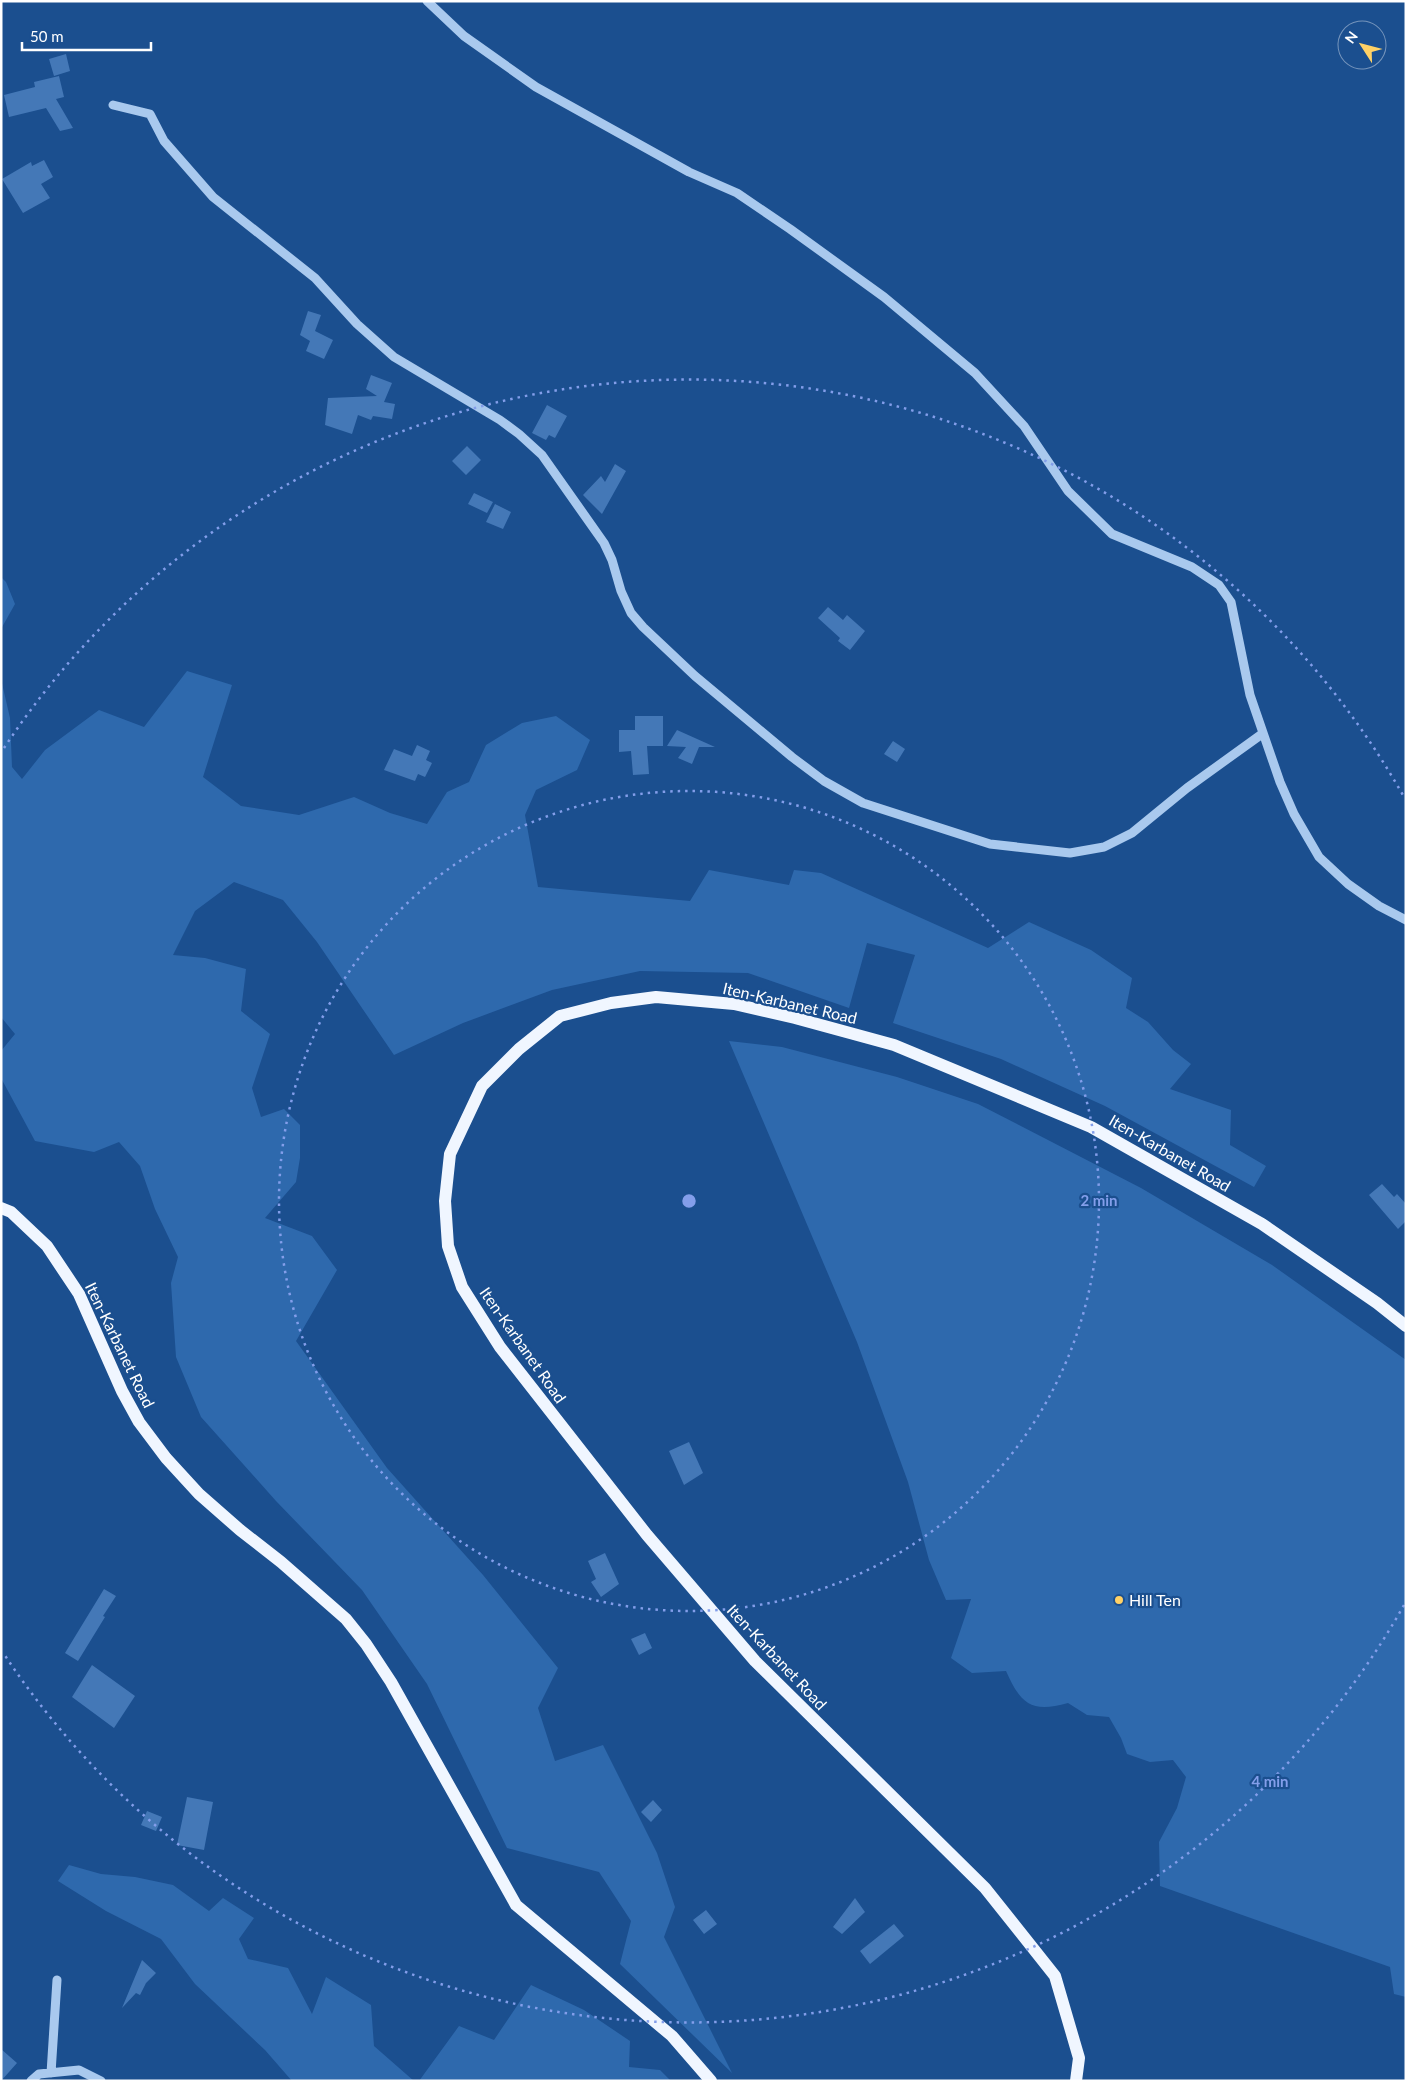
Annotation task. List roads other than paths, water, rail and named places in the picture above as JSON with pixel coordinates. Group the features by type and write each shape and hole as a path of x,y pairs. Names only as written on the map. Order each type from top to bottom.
{"main road":[{"name":"Iten-Karbanet Road","path":"1076,2081 1079,2058 1055,1976 985,1888 755,1661 647,1535 500,1347 462,1287 448,1246 445,1201 450,1154 482,1086 519,1049 560,1016 611,1003 656,997 734,1004 795,1018 894,1046 1091,1127 1262,1224 1377,1302 1406,1326"},
{"name":"Iten-Karbanet Road","path":"2,1207 11,1212 47,1246 79,1294 122,1391 139,1422 166,1458 199,1494 219,1512 281,1562 346,1619 366,1644 391,1682 516,1905 672,2036 711,2081"}],"street":[{"path":"426,1 464,36 536,87 689,172 738,194 884,297 975,373 1024,426 1068,491 1112,534 1192,567 1219,585 1231,602 1250,695 1262,734 1294,814 1319,857 1348,884 1379,906 1406,920"},
{"path":"113,105 150,114 164,141 213,197 315,278 357,324 394,357 500,420 542,455 604,542 612,560 621,591 631,613 643,627 695,676 792,757 824,781 863,803 990,844 1070,853 1104,847 1132,833 1187,788 1262,734"},
{"path":"51,2073 57,1980"},
{"path":"31,2081 39,2074 78,2070 101,2081"}],"place":[{"name":"Hill Ten","path":"1119,1600"}]}
